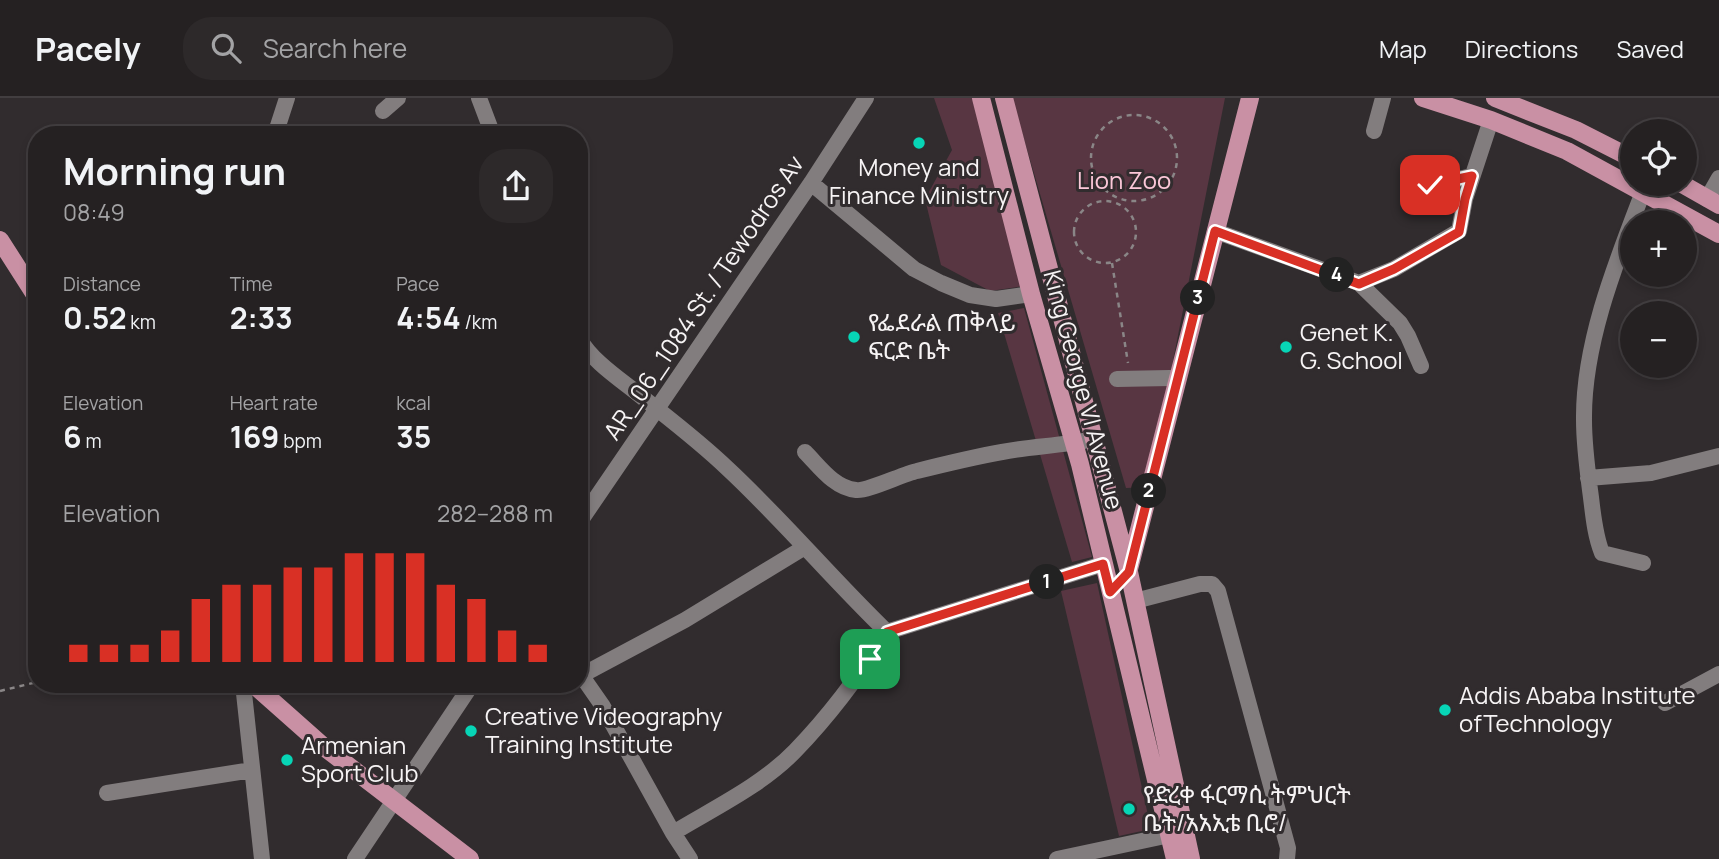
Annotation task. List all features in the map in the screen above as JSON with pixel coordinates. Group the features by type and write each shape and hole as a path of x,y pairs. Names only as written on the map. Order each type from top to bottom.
{"main road":[{"name":"King George VI Avenue","path":"981,98 1031,294 1074,443 1110,592 1177,834 1191,859"},
{"name":"King George VI Avenue","path":"1004,98 1129,572 1177,834 1175,859"},
{"path":"1110,592 1129,572 1250,98"},
{"path":"1423,98 1491,120 1567,151 1620,180"},
{"path":"1495,98 1576,130 1620,152"},
{"path":"1567,151 1576,130"},
{"path":"1697,193 1713,202"},
{"path":"1650,196 1719,234"},
{"path":"1670,207 1675,196"},
{"path":"0,240 28,284"},
{"path":"1047,346 1065,337"},
{"path":"263,693 324,747 470,859"}],"street":[{"path":"278,126 286,98"},
{"path":"383,111 398,98"},
{"path":"479,98 490,126"},
{"name":"AR_06_1084 St. / Tewodros Av","path":"588,510 866,98"},
{"path":"1374,131 1383,98"},
{"path":"1359,284 1394,269 1459,232 1465,199 1491,120"},
{"path":"1430,185 1472,176"},
{"path":"1713,202 1719,178"},
{"path":"811,183 914,269 941,283 970,295 996,299 1031,294"},
{"path":"1642,196 1591,350 1584,420 1588,478 1597,541 1602,553 1643,563"},
{"path":"1215,231 1359,284 1400,323 1421,366"},
{"path":"588,350 612,373 726,467 805,547 840,587 887,632"},
{"path":"1124,379 1170,377"},
{"path":"805,452 834,481 847,488 861,490 900,475 942,465 1004,452 1093,439"},
{"path":"1588,478 1651,472 1719,456"},
{"path":"588,670 685,620 805,547"},
{"path":"673,833 741,793 793,753 870,659 887,632 1103,564"},
{"path":"1135,601 1200,584 1212,584 1218,591 1288,848 1287,859"},
{"path":"1665,704 1719,674"},
{"path":"588,684 690,859"},
{"path":"244,693 262,859"},
{"path":"355,859 466,693"},
{"path":"107,793 252,770"},
{"path":"1057,859 1177,834"}],"path":[{"path":"1143,116 1156,121 1167,131 1174,143 1177,157 1175,172 1169,184 1159,194 1139,201 1118,199 1105,191 1096,180 1091,167 1090,153 1095,139 1103,128 1115,120 1143,116"},
{"path":"1114,203 1118,199"},
{"path":"1097,202 1114,203 1126,209 1132,217 1136,235 1128,253 1112,263 1090,261 1076,245 1074,223 1087,206 1097,202"},
{"path":"1112,263 1124,379"},
{"path":"0,691 28,684"}],"green space":[{"path":"934,98 972,98 1024,286 990,291 941,265 925,199 952,150"},
{"name":"Lion Zoo","path":"1012,98 1225,98 1148,487 1126,488"},
{"path":"1024,308 1092,557 1072,562 998,313"},
{"path":"1097,583 1151,829 1119,836 1061,591"}],"place":[{"name":"Money and Finance Ministry","path":"919,143"},
{"name":"የፌደራል ጠቅላይ ፍርድ ቤት","path":"854,337"},
{"name":"Genet K. G. School","path":"1286,347"},
{"name":"Addis Ababa Institute ofTechnology","path":"1445,710"},
{"name":"Creative Videography Training Institute","path":"471,731"},
{"name":"Armenian Sport Club","path":"287,760"},
{"name":"የድረቀ ፋርማሲ ትምህርት ቤት/አአኢቴ ቢሮ/","path":"1129,809"}],"route":[{"path":"870,659 887,632 1103,564 1110,592 1129,572 1215,231 1359,284 1394,269 1459,232 1472,176 1430,185"}]}
